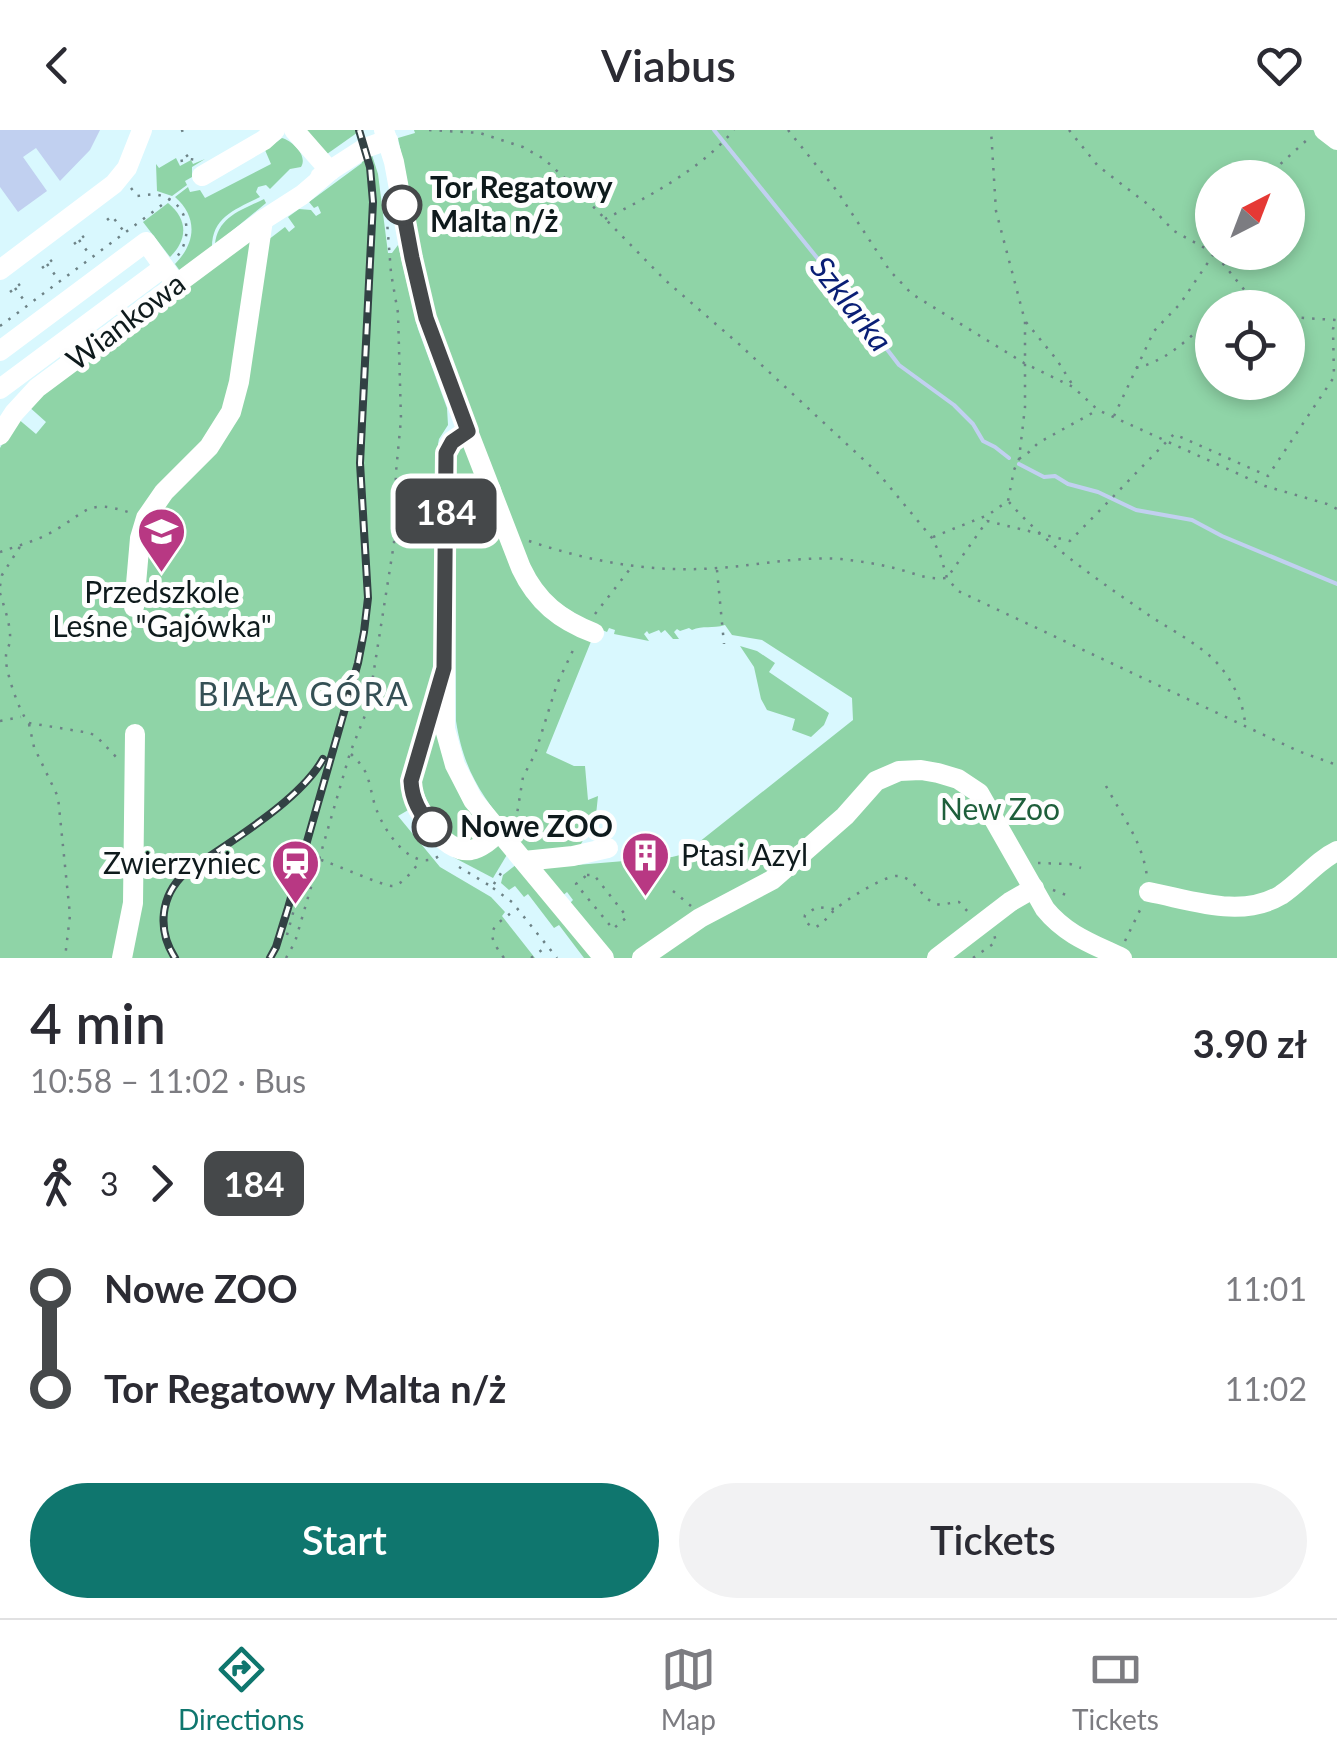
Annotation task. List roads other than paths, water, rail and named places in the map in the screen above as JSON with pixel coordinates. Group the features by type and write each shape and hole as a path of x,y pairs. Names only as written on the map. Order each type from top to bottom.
{"street":[{"path":"0,270 114,184 127,168 142,130"},
{"path":"200,168 264,140 275,130"},
{"path":"294,130 330,170"},
{"path":"1316,134 1337,140"},
{"path":"386,135 426,318 508,535 527,580 541,600 560,618 589,631"},
{"name":"Wiankowa","path":"2,428 37,388 170,276 263,220 291,194 386,135"},
{"path":"134,606 140,538 146,518 164,492 210,447 231,412 263,220"},
{"path":"0,351 146,242 170,276 0,389"},
{"path":"468,431 452,442 446,453 444,668 446,728 455,765 473,800 600,953"},
{"path":"444,668 414,768 412,793 422,815 458,849 479,848 499,832"},
{"path":"122,958 132,903 135,734"},
{"path":"642,958 700,918 791,866 876,781 899,772 921,770 958,779 985,800 1045,910 1057,924 1120,957"},
{"path":"524,861 608,848"},
{"path":"1149,892 1231,908 1258,905 1281,894 1337,851"},
{"path":"937,958 1034,888"}],"water":[{"path":"0,130 100,130 90,150 60,181 36,148 23,157 47,191 18,212 0,187"}],"waterway":[{"name":"Szklarka","path":"714,130 899,365 954,405 983,441 1009,458"},
{"name":"Szklarka","path":"1019,464 1136,510 1192,520 1337,584"}],"railway":[{"path":"270,958 358,663 368,598 360,463 373,202 370,167 359,130"},
{"path":"175,958 165,936 164,914 177,882 280,806 323,759"}],"place":[{"name":"Tor Regatowy Malta n/ż","path":"402,205"},
{"name":"Przedszkole Leśne \"Gajówka\"","path":"162,574"},
{"name":"Nowe ZOO","path":"432,827"},
{"name":"Ptasi Azyl","path":"646,898"},
{"name":"Zwierzyniec","path":"296,906"}],"district":[{"name":"BIAŁA GÓRA","path":"304,695"}],"park label":[{"name":"New Zoo","path":"1000,810"}]}
